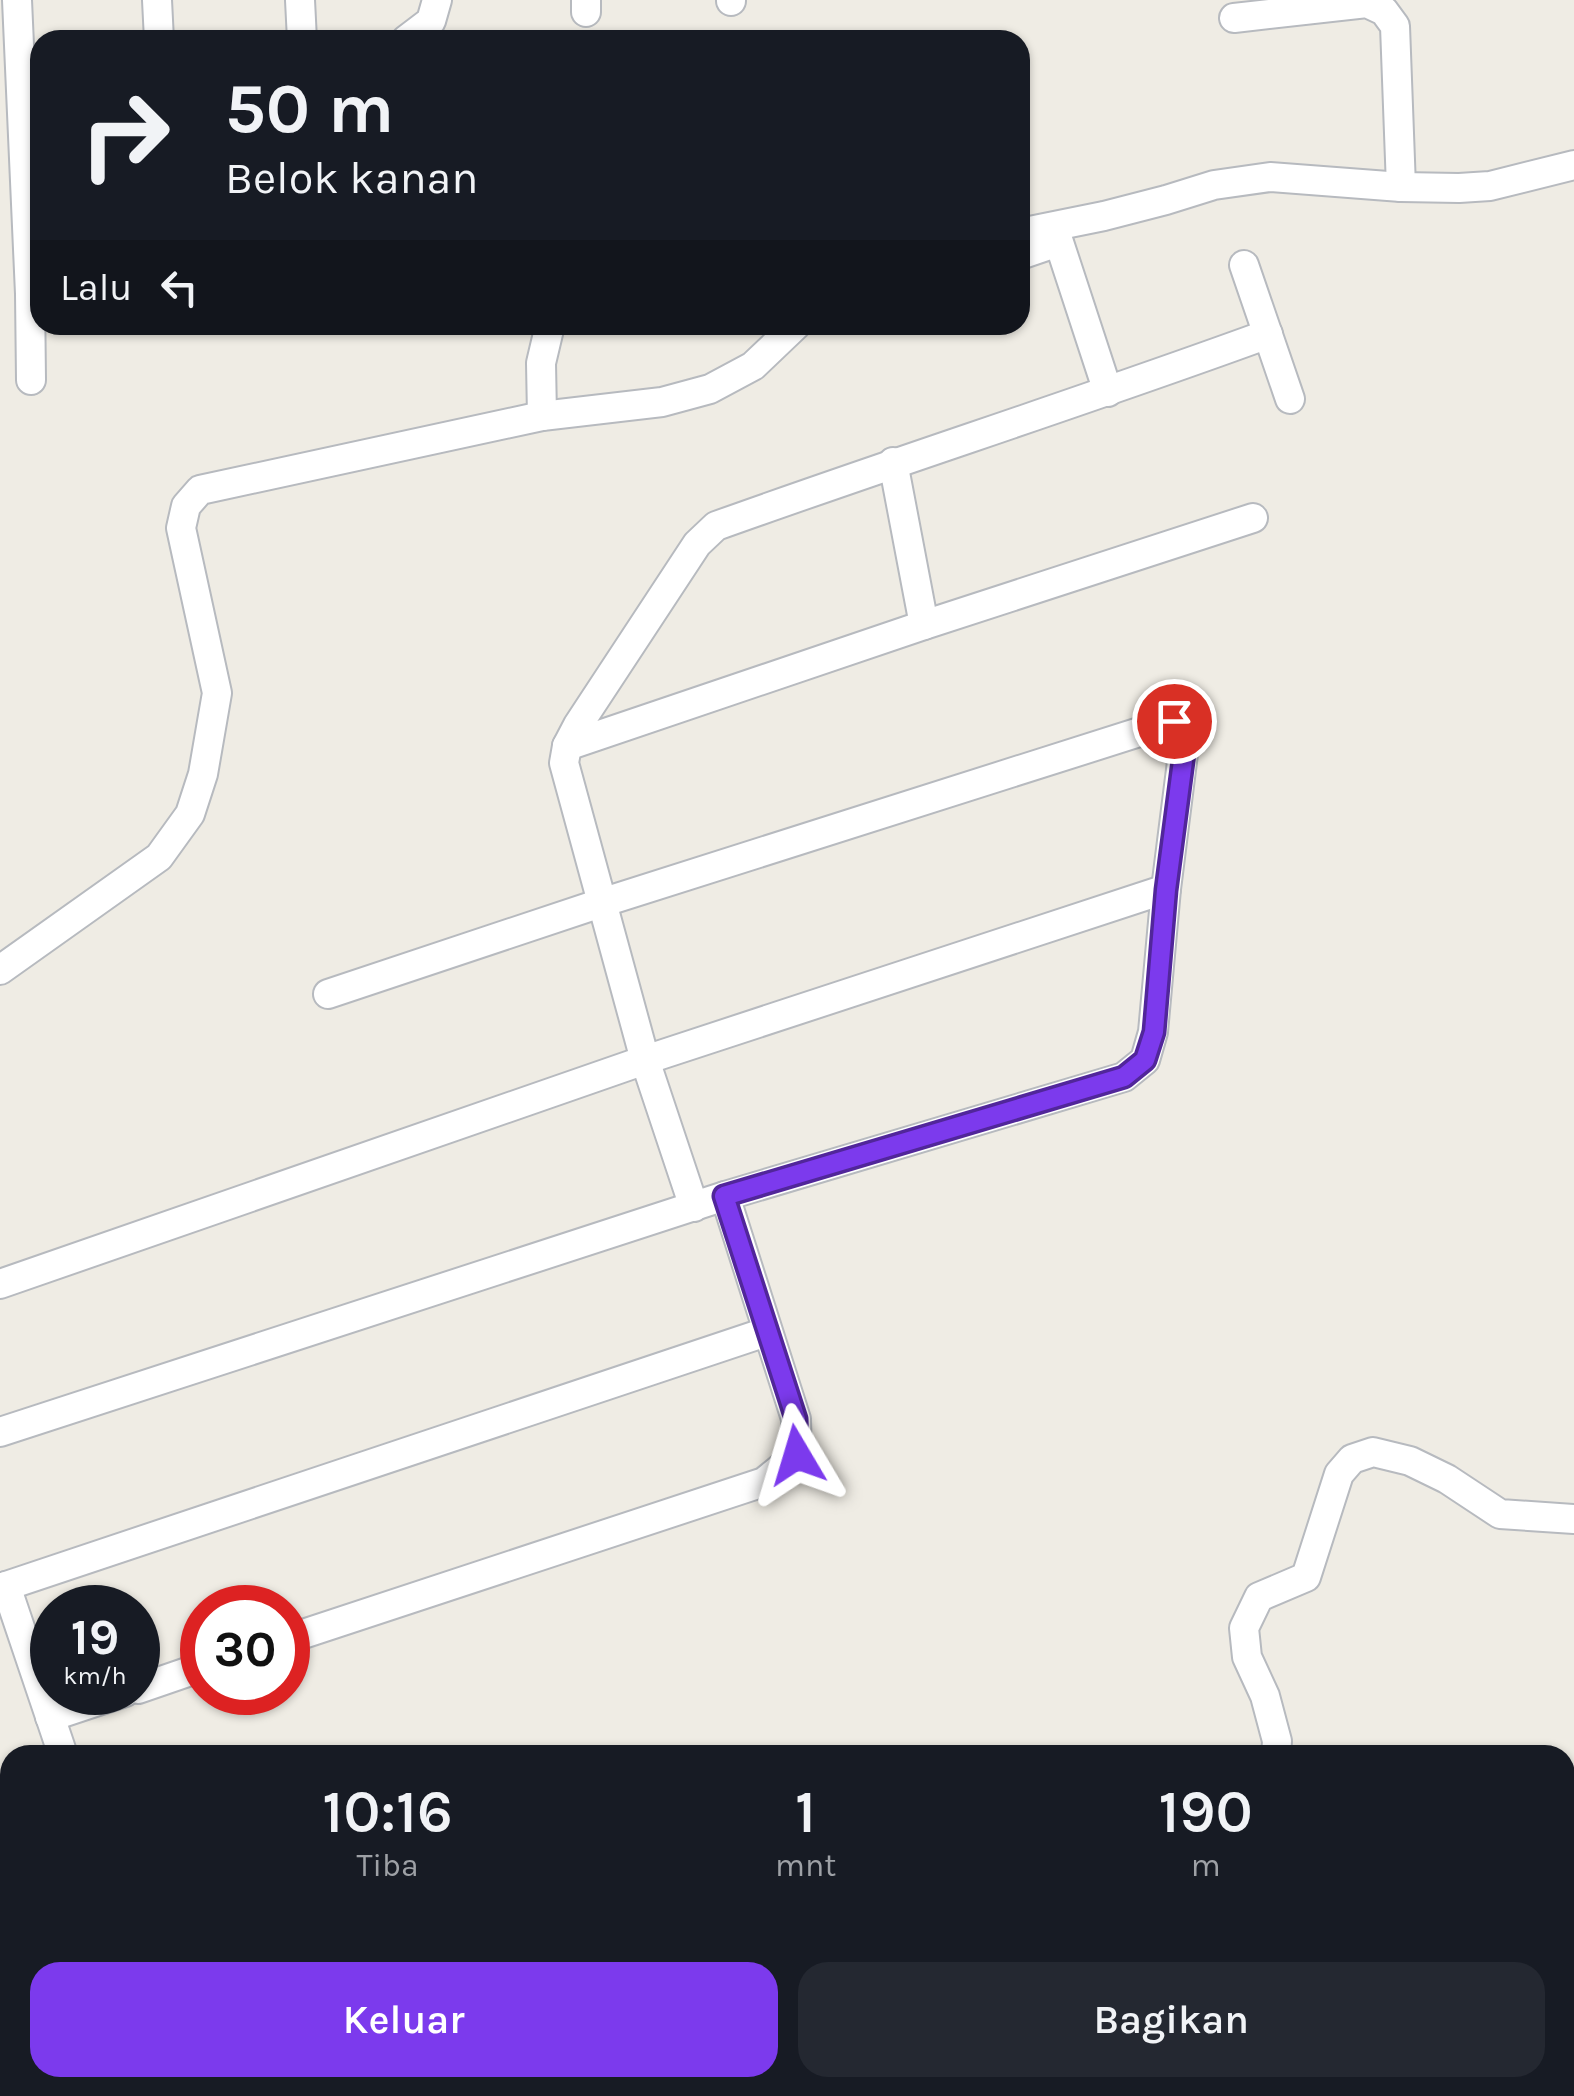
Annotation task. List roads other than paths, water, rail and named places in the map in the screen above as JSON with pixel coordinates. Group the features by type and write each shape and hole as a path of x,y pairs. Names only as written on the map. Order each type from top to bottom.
{"street":[{"path":"18,0 30,208"},
{"path":"156,0 158,30"},
{"path":"300,0 302,30"},
{"path":"419,30 431,21 437,0"},
{"path":"1234,18 1367,3 1384,11 1395,26 1401,186"},
{"path":"1030,249 1056,235 1214,185 1270,177 1401,186 1490,186 1574,164"},
{"path":"1030,234 1056,235"},
{"path":"1056,235 1108,392"},
{"path":"1244,265 1290,400"},
{"path":"694,1206 645,1060 564,763 567,746 698,544 716,526 1268,334"},
{"path":"30,380 33,335"},
{"path":"542,416 541,363 548,335"},
{"path":"0,970 160,857 190,814 204,774 217,693 181,528 186,506 200,490 542,416 662,402 710,389 754,366 786,335"},
{"path":"893,462 924,625"},
{"path":"567,746 1254,518"},
{"path":"0,1432 724,1196 1124,1077 1145,1060 1154,1032 1166,890 1186,738 1174,721 600,903 328,994"},
{"path":"0,1284 645,1060 1166,890"},
{"path":"310,1632 764,1482 797,1455 796,1419 724,1196"},
{"path":"60,1745 3,1587 766,1332"},
{"path":"1277,1745 1265,1696 1247,1658 1244,1628 1258,1597 1306,1577 1339,1474 1352,1459 1372,1452 1410,1461 1447,1478 1500,1514 1574,1519"},
{"path":"50,1718 59,1715"}]}
